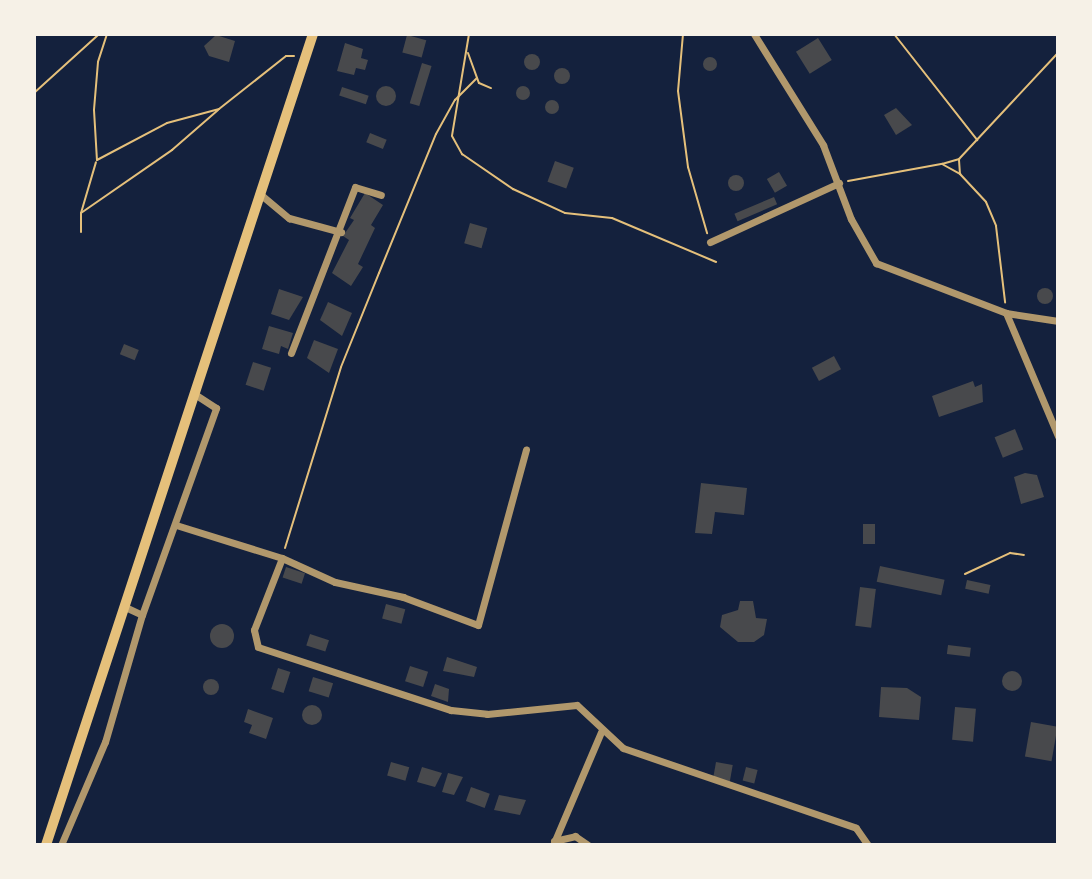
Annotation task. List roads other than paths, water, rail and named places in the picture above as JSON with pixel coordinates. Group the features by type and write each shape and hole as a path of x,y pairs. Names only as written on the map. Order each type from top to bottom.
{"main road":[{"path":"48,840 313,34"}],"street":[{"path":"754,34 823,145 876,263 1006,313 1058,321"},
{"path":"710,242 839,183"},
{"path":"291,353 341,232 355,187 381,195"},
{"path":"260,194 289,218 341,232"},
{"path":"1006,313 1058,436"},
{"path":"48,840 59,845 105,742 142,615 216,408 193,393"},
{"path":"176,525 282,558 335,582 403,597 478,625 526,449"},
{"path":"282,558 254,630 258,647 451,710 487,714 577,705 601,732 623,748 688,773 856,828 868,845"},
{"path":"123,606 142,615"},
{"path":"553,843 601,732"},
{"path":"553,843 575,836 588,845"}]}
